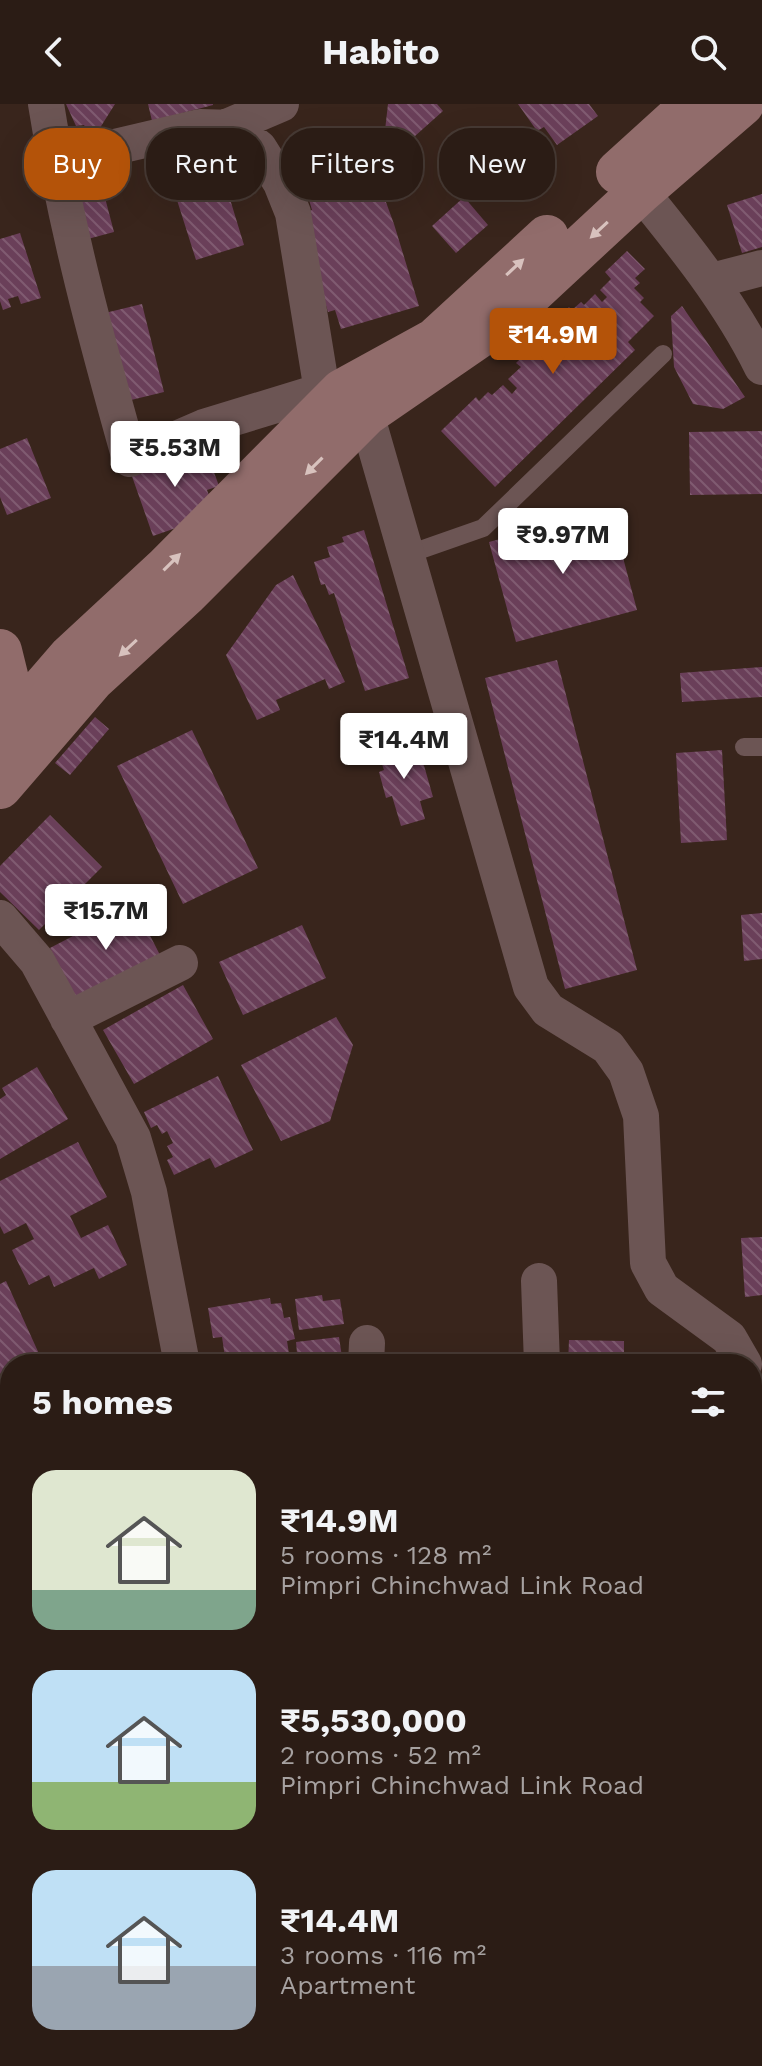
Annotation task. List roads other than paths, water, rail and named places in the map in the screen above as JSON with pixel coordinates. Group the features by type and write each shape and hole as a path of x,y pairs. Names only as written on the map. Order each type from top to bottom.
{"main road":[{"path":"631,180 693,104"},
{"path":"0,787 18,734 70,657 343,399 435,340 631,180 742,104"},
{"path":"0,651 18,734"}],"street":[{"path":"46,104 50,128"},
{"path":"196,128 224,128 281,104"},
{"path":"265,158 281,183 293,213 343,399 406,555 531,987 548,1010 608,1047 626,1072 641,1116 648,1263 662,1289 729,1338 738,1354"},
{"path":"631,180 712,281 746,334 762,367"},
{"path":"64,200 90,320 130,459 204,427 343,399"},
{"path":"712,281 762,268"},
{"path":"0,918 37,961 133,1138 149,1192 180,1354"},
{"path":"68,1019 180,963"},
{"path":"539,1281 542,1354"}],"lane":[{"path":"406,555 483,528 663,354"}]}
